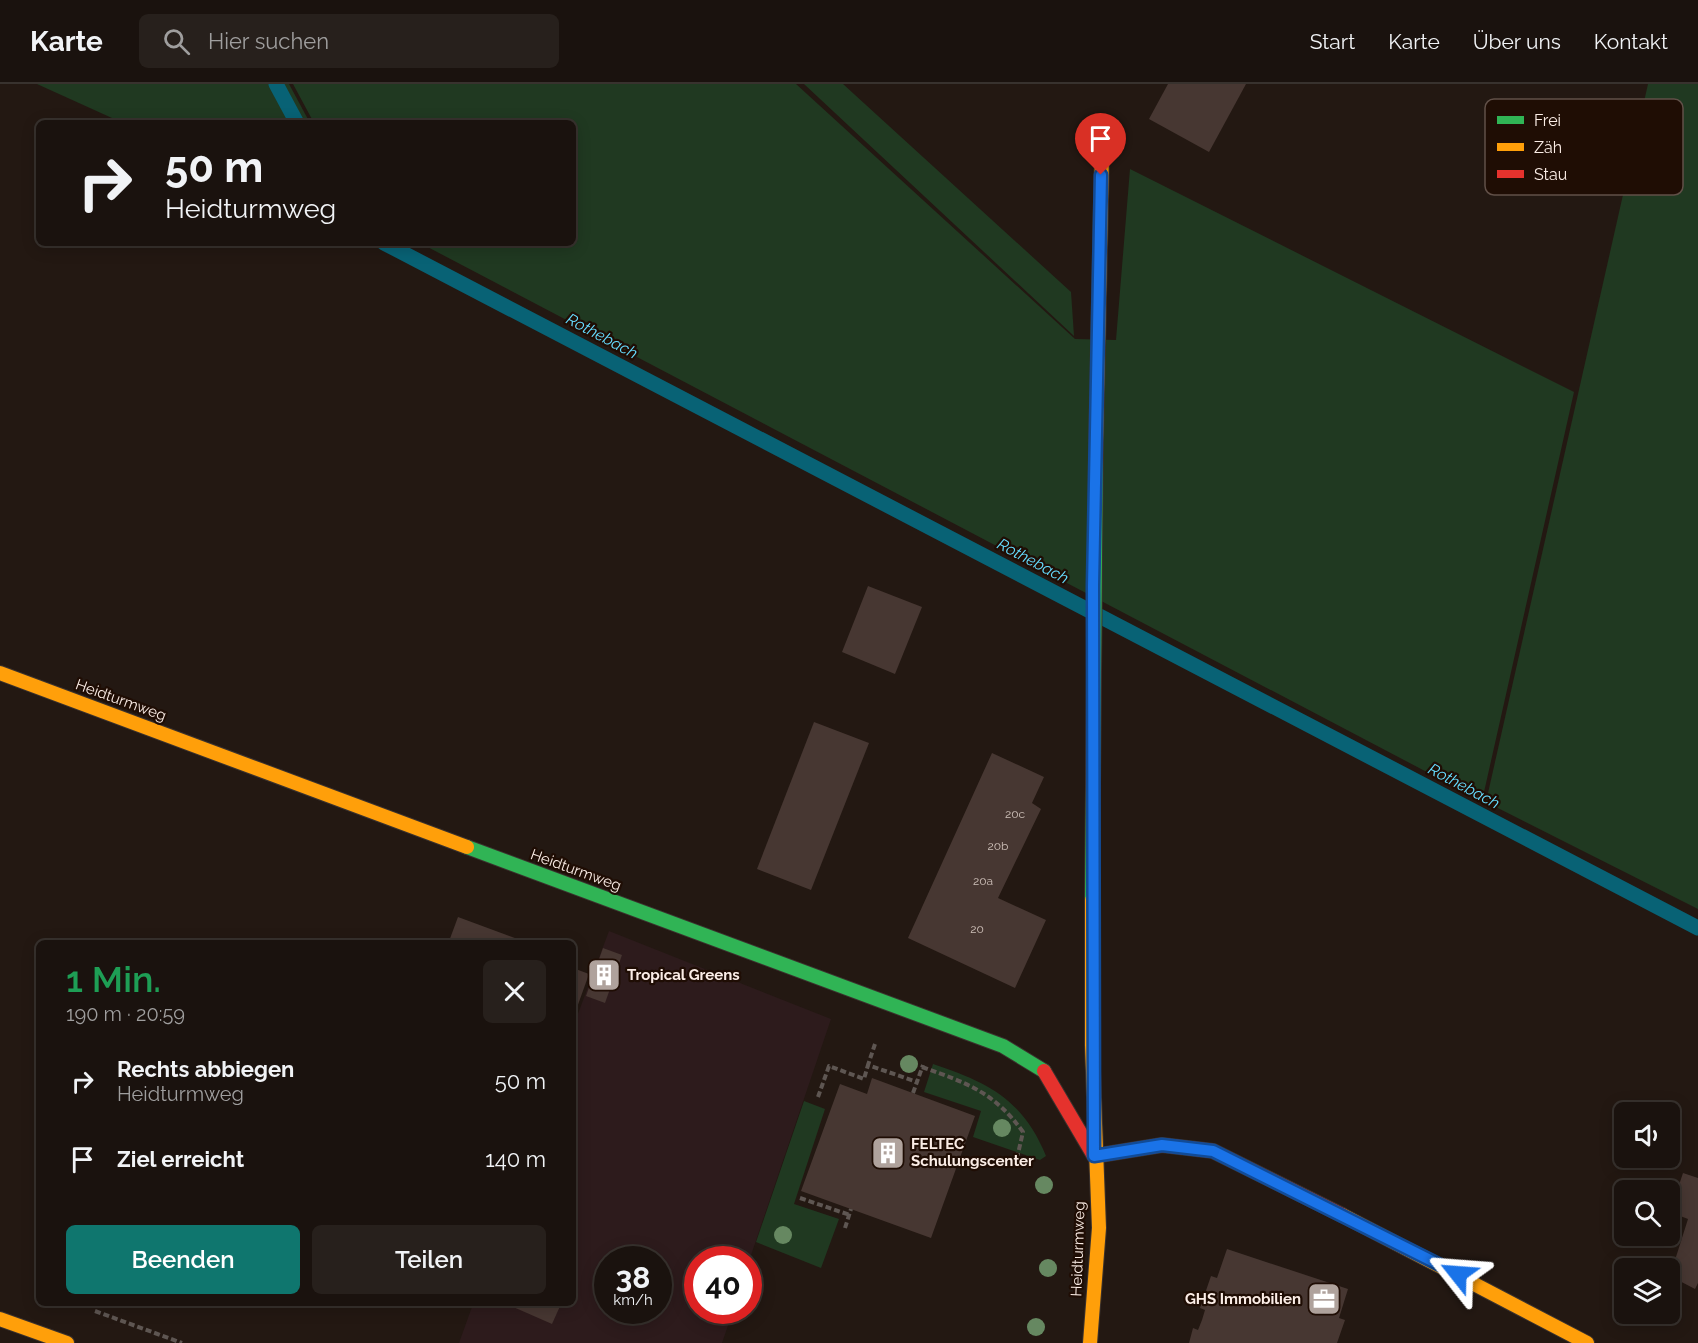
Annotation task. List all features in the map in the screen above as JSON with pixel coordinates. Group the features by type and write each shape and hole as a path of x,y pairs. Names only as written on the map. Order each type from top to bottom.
{"street":[{"name":"Heidturmweg","path":"1090,1343 1099,1228 1094,1156 1093,586 1102,152"},
{"name":"Heidturmweg","path":"0,673 1003,1046 1044,1071 1094,1156"},
{"path":"1094,1156 1162,1145 1213,1151 1402,1245 1587,1343"},
{"path":"0,1318 67,1343"}],"path":[{"path":"818,1097 829,1066 864,1078 873,1051"},
{"path":"868,1065 916,1082"},
{"path":"913,1093 922,1066 975,1086 994,1101 1023,1132 1017,1158"},
{"path":"800,1198 850,1215"},
{"path":"845,1228 851,1209"},
{"path":"86,1307 182,1343"}],"shaded area":[{"path":"609,931 831,1019 754,1246 684,1246 684,1324 729,1324 722,1343 459,1343 472,1306 576,1306 576,1019"}],"green space":[{"path":"37,84 289,84 308,120 116,120"},
{"path":"293,84 796,84 1075,339 1116,340 1130,169 1574,392 1482,801 426,246 576,246 576,120 312,120"},
{"path":"804,84 843,84 1071,292 1074,336"},
{"path":"1648,84 1698,84 1698,909 1486,802 1623,195 1683,195 1683,99 1645,99"},
{"path":"933,1064 970,1078 1001,1095 1026,1120 1037,1136 1046,1156 1040,1160 973,1137 981,1111 924,1092"},
{"path":"804,1101 825,1109 794,1204 839,1219 821,1268 756,1242"}],"building":[{"path":"1168,84 1246,84 1209,152 1149,119"},
{"path":"868,586 922,607 895,674 842,652"},
{"path":"814,722 869,743 811,890 757,869"},
{"path":"992,753 1044,777 1032,803 1041,809 998,898 1046,920 1015,988 908,938"},
{"path":"458,917 520,940 449,940"},
{"name":"Tropical Greens","path":"603,948 622,955 605,1003 586,996"},
{"path":"576,969 589,974 576,1010"},
{"name":"FELTEC Schulungscenter","path":"872,1078 975,1116 931,1238 801,1191 840,1084 867,1094"},
{"path":"1683,1173 1698,1178 1698,1283 1695,1289 1680,1281 1680,1258 1676,1258 1688,1219 1680,1216 1680,1182"},
{"path":"1227,1249 1348,1289 1339,1318 1345,1320 1337,1343 1189,1343 1193,1328 1198,1330 1202,1320 1205,1310 1200,1308 1211,1276 1217,1278"},
{"path":"511,1306 560,1306 552,1324"}],"waterway":[{"name":"Rothebach","path":"276,84 295,120"},
{"name":"Rothebach","path":"390,246 1698,928"}],"traffic: fast":[{"path":"1092,900 1096,442"},
{"path":"467,847 1003,1046 1044,1071"}],"traffic: slow":[{"path":"1096,442 1102,152"},
{"path":"0,673 467,847"},
{"path":"1090,1343 1099,1228 1092,1045 1092,900"},
{"path":"1342,1215 1587,1343"},
{"path":"0,1319 67,1343"}],"traffic: jam":[{"path":"1044,1071 1094,1156 1162,1145 1213,1151 1342,1215"}],"place":[{"name":"Tropical Greens","path":"604,975"},
{"name":"FELTEC Schulungscenter","path":"888,1153"},
{"name":"GHS Immobilien","path":"1324,1299"}],"route":[{"path":"1101,175 1093,586 1092,1045 1094,1156 1162,1145 1213,1151 1458,1274"}]}
